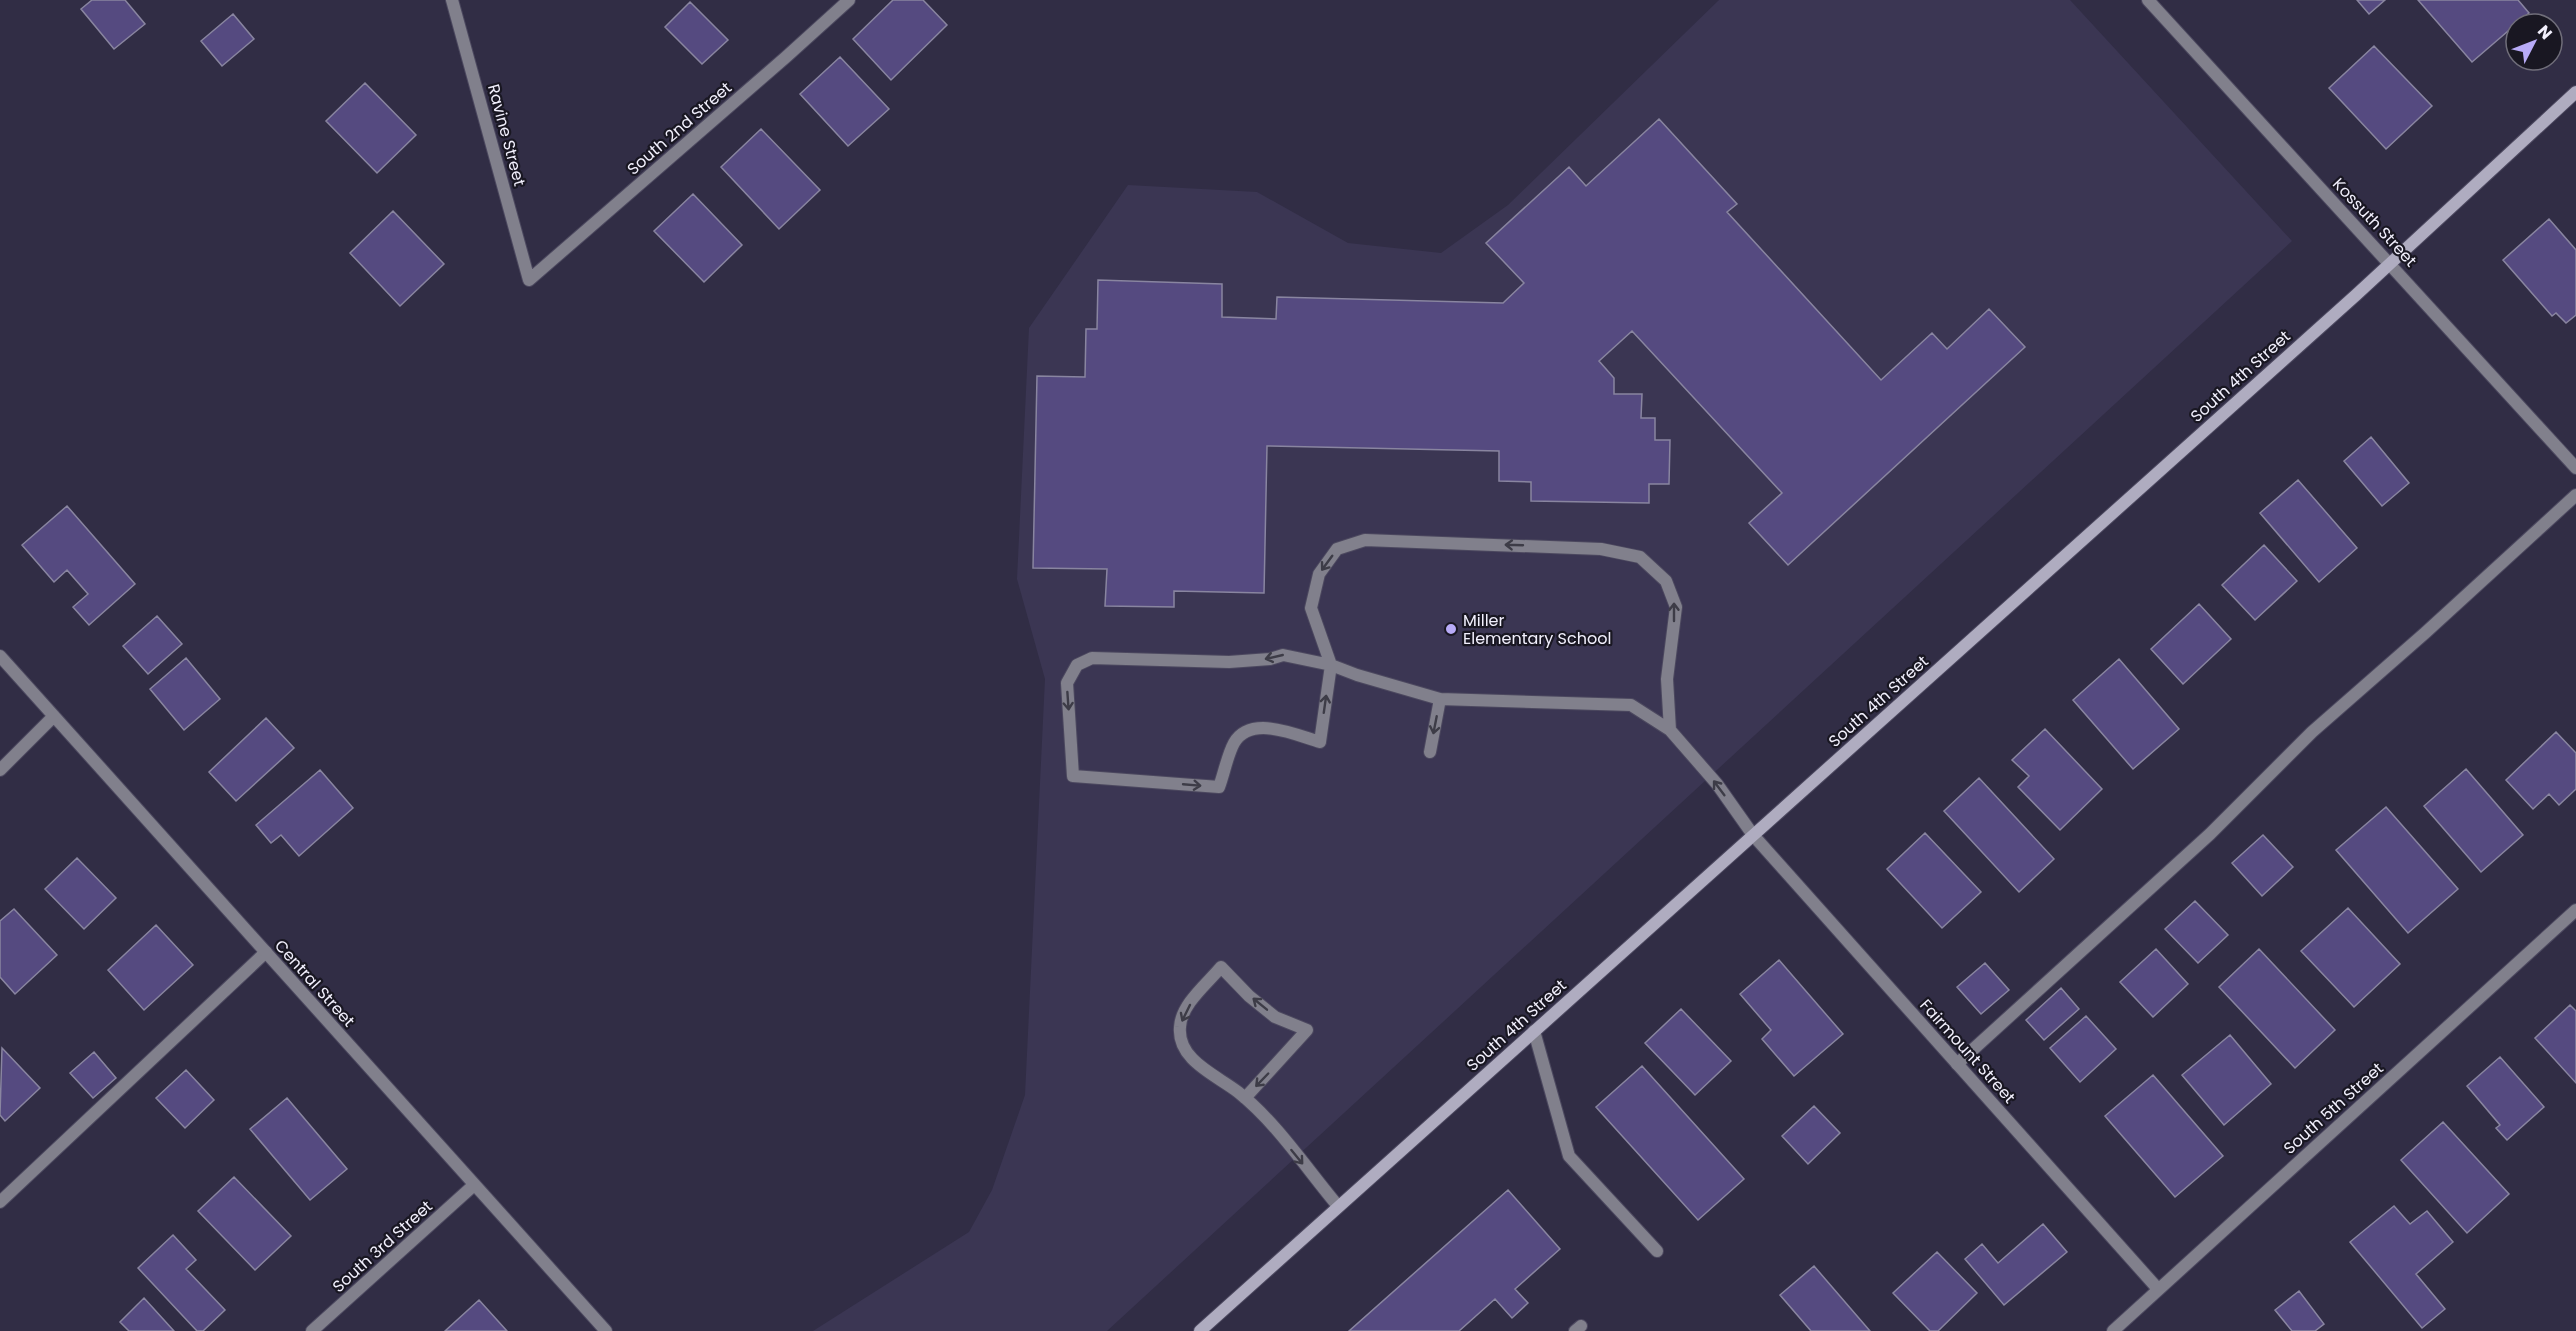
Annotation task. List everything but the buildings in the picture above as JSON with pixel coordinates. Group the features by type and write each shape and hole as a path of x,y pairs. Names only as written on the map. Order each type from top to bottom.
{"main road":[{"name":"South 4th Street","path":"1209,1328 1338,1206 2391,264 2576,92"}],"street":[{"name":"Ravine Street","path":"452,0 529,280"},
{"name":"South 2nd Street","path":"529,280 849,0"},
{"name":"Kossuth Street","path":"2148,0 2576,468"},
{"path":"1957,1064 2210,834 2312,732 2425,633 2576,495"},
{"path":"1331,665 1311,608 1319,574 1337,549 1365,540 1600,549 1640,557 1666,581 1676,607 1667,679 1670,730"},
{"name":"Fairmount Street","path":"1331,665 1320,742 1270,727 1244,733 1234,743 1219,788 1073,776 1067,683 1077,665 1092,658 1229,662 1270,659 1283,655 1331,665 1357,675 1440,699 1630,705 1670,730 1717,784 1753,835 2158,1290"},
{"name":"Central Street","path":"0,656 606,1331"},
{"path":"1430,752 1440,699"},
{"path":"0,770 54,716"},
{"name":"South 5th Street","path":"2113,1331 2576,910"},
{"path":"0,1202 266,952"},
{"path":"1245,1098 1306,1030 1275,1017 1249,996 1221,967 1185,1010 1180,1027 1184,1048 1199,1065 1262,1113 1338,1206"},
{"path":"1534,1031 1569,1156 1657,1251"},
{"name":"South 3rd Street","path":"312,1331 474,1185"}],"shaded area":[{"name":"Miller Elementary School","path":"1719,0 2070,0 2292,241 1107,1331 813,1331 969,1232 992,1190 1025,1095 1045,679 1017,579 1029,328 1128,185 1257,192 1348,243 1441,253 1508,205"}],"place":[{"name":"Miller Elementary School","path":"1451,629"}]}
